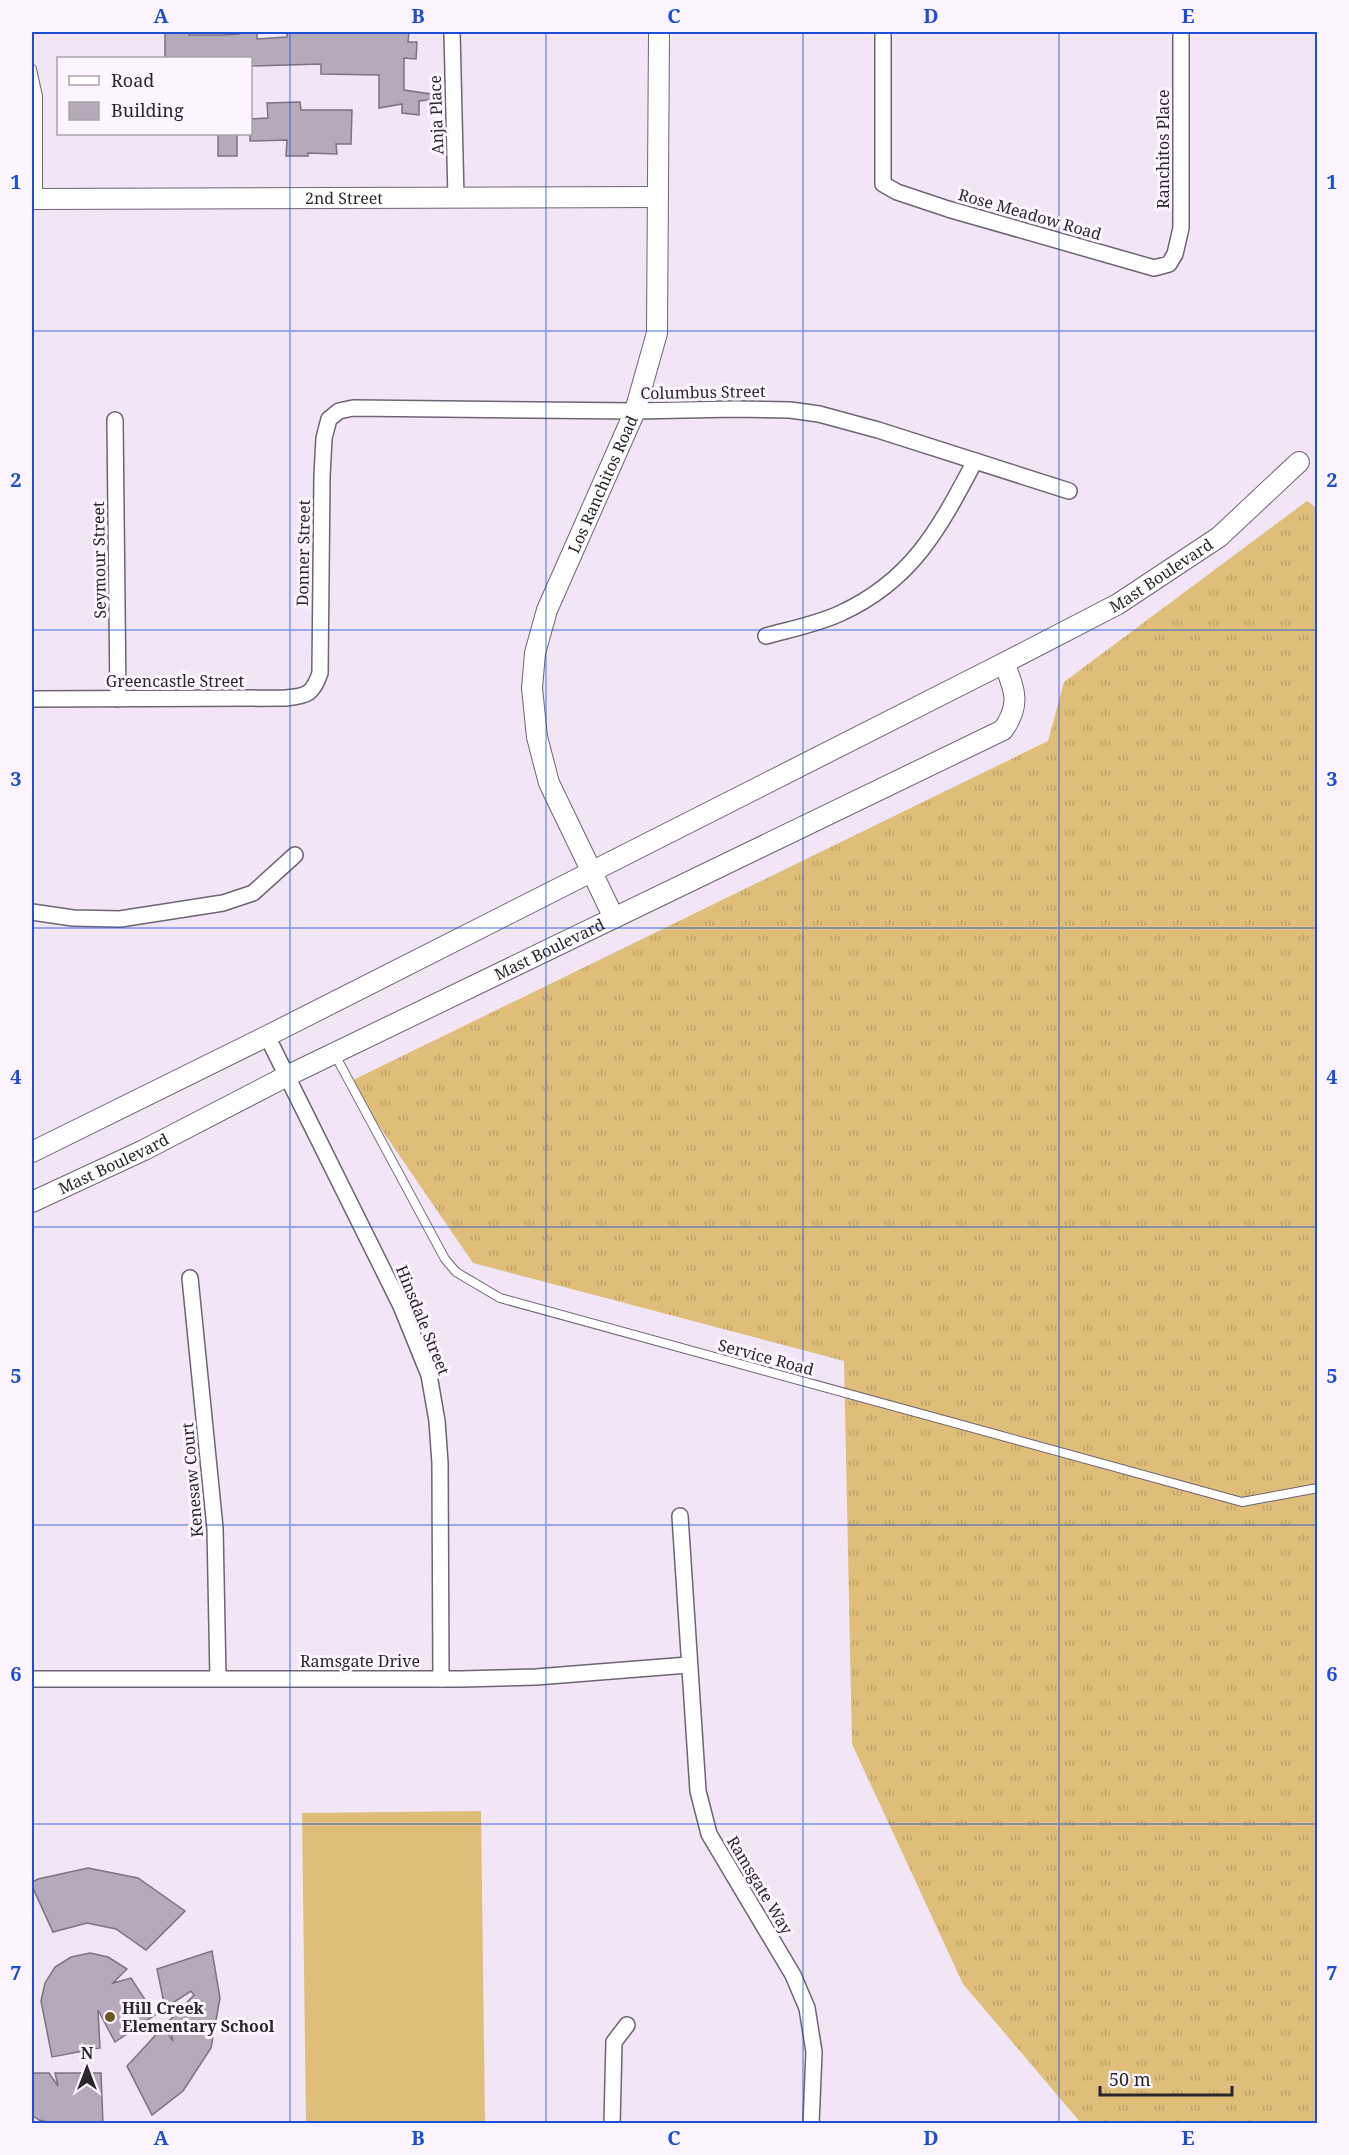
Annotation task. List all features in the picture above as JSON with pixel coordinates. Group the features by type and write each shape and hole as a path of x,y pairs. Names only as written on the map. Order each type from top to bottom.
{"street":[{"name":"Anja Place","path":"452,32 456,198"},
{"name":"Los Ranchitos Road","path":"615,918 549,783 533,713 534,658 548,610 634,411 657,333 659,32"},
{"name":"Rose Meadow Road","path":"884,32 884,184 897,192 948,209 1154,268 1169,264"},
{"name":"Ranchitos Place","path":"1169,264 1175,254 1181,228 1181,32"},
{"name":"2nd Street","path":"35,199 658,197"},
{"name":"Columbus Street","path":"329,419 339,411 353,408 790,410 819,414 878,430 1070,491"},
{"name":"Donner Street","path":"315,687 320,673 322,476 324,438 329,419"},
{"name":"Seymour Street","path":"115,420 118,699"},
{"path":"766,636 840,613 860,603 895,578 933,537 975,461"},
{"name":"Mast Boulevard","path":"32,1152 267,1036 1118,604 1219,537 1299,462"},
{"name":"Mast Boulevard","path":"32,1202 144,1150 334,1053 1003,730 1014,715 1014,687 1004,663"},
{"name":"Greencastle Street","path":"32,699 286,698 303,696 315,687"},
{"path":"32,912 74,918 120,919 223,903 253,892 295,855"},
{"name":"Hinsdale Street","path":"267,1036 401,1306 429,1375 437,1421 440,1463 441,1679"},
{"name":"Kenesaw Court","path":"190,1278 215,1528 218,1678"},
{"name":"Ramsgate Way","path":"681,1516 688,1665 698,1791 709,1834 793,1975 807,2008 814,2052 811,2124"},
{"name":"Ramsgate Drive","path":"32,1678 441,1679 536,1677 688,1665"},
{"path":"612,2124 614,2042 627,2025"}],"lane":[{"path":"32,69 38,96 35,199"},
{"name":"Service Road","path":"334,1053 445,1259 456,1272 500,1298 1242,1502 1317,1488"}],"green space":[{"path":"1307,501 1317,508 1317,2123 1081,2123 963,1984 852,1744 844,1361 473,1263 349,1082 1048,741 1064,682"},
{"path":"481,1811 485,2123 306,2123 302,1813"}],"building":[{"path":"165,32 223,35 257,32 257,39 287,37 287,32 409,32 408,42 417,42 416,59 404,58 404,90 438,95 438,99 419,101 419,115 402,113 402,104 379,108 379,75 321,74 321,64 252,66 252,57 165,57"},
{"path":"300,102 301,110 352,110 351,144 336,144 337,154 308,153 308,156 286,156 287,140 250,141 252,119 268,118 267,103"},
{"path":"218,135 237,135 237,156 218,156"},
{"path":"88,1868 138,1878 185,1911 146,1950 116,1929 87,1923 53,1932 32,1882"},
{"path":"212,1951 220,1998 211,2048 183,2091 152,2115 127,2066 163,2027 173,2041 168,2022 194,1995 191,1991 165,2008 157,1969"},
{"path":"90,1953 108,1957 127,1969 113,1983 131,1978 155,2015 115,2042 98,2010 100,2048 52,2057 41,2001 45,1983 55,1967 71,1957"},
{"path":"32,2073 49,2073 58,2086 55,2073 101,2073 103,2124 56,2124 39,2120 32,2115"}],"place":[{"name":"Hill Creek Elementary School","path":"110,2017"}]}
